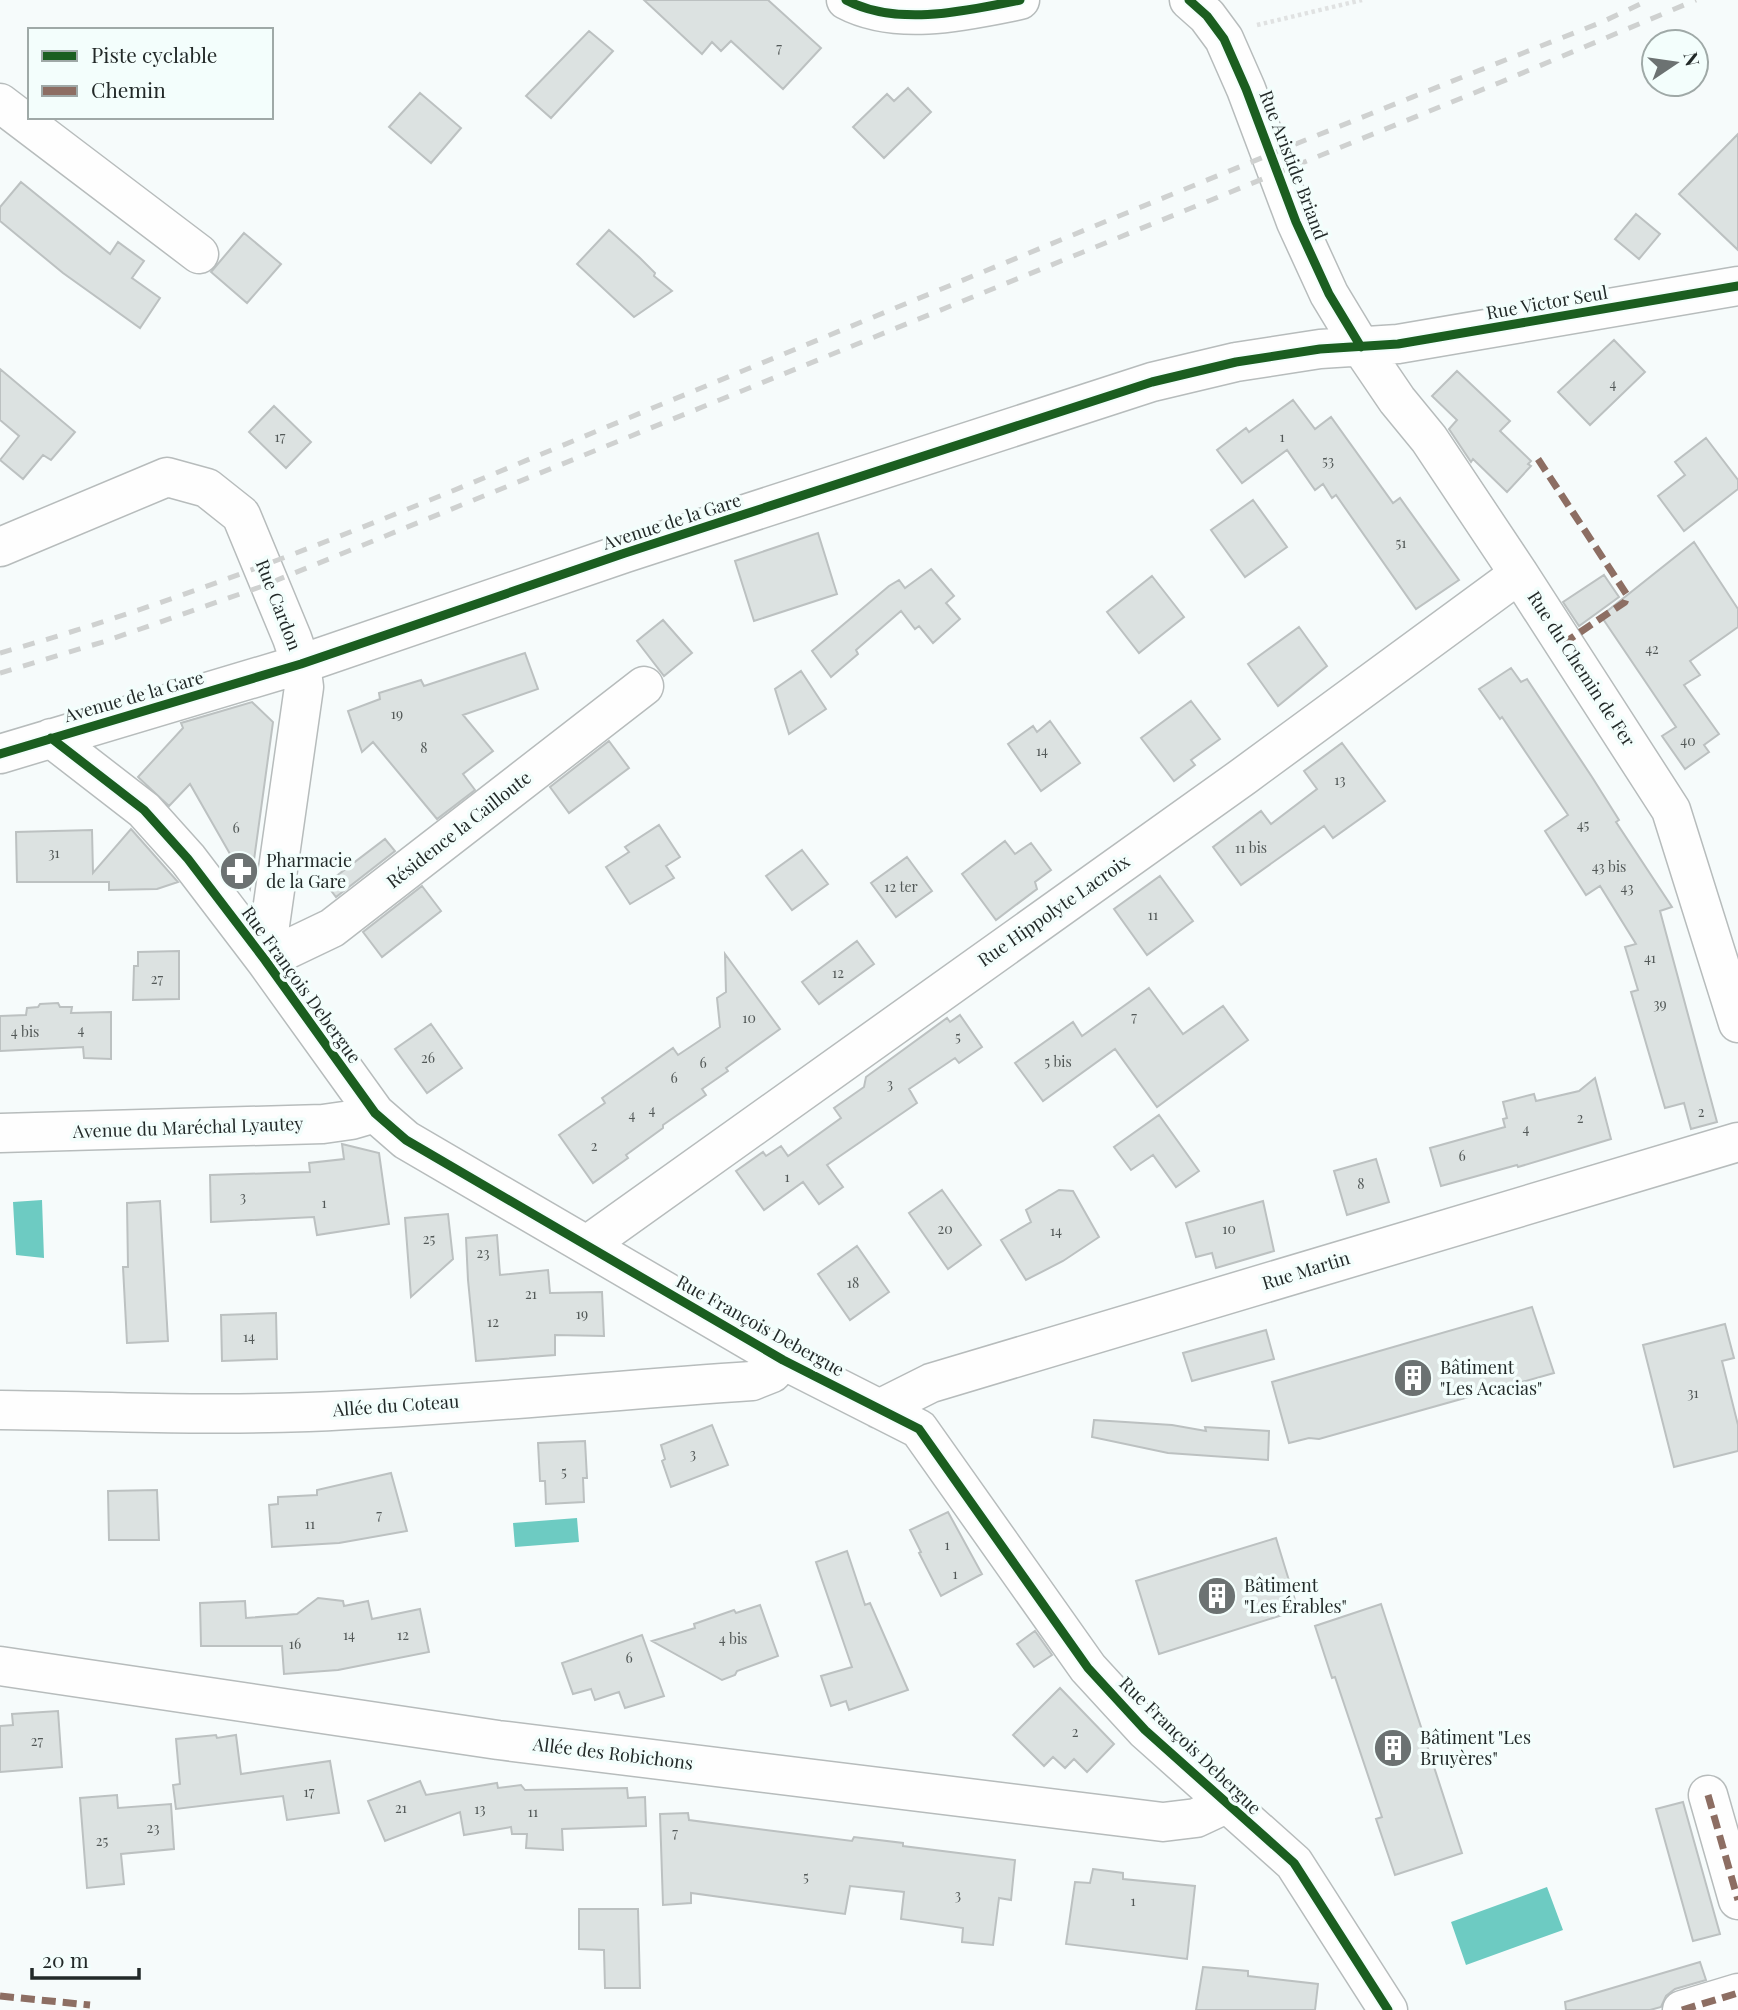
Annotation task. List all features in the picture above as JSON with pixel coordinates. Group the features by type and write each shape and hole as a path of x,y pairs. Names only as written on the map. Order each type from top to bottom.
{"street":[{"path":"846,0 858,7 913,15 961,12 1020,0"},
{"name":"Rue Aristide Briand","path":"1189,0 1207,16 1224,39 1246,89 1296,222 1329,294 1361,347"},
{"path":"0,103 199,254"},
{"name":"Rue Victor Seul","path":"1361,347 1398,344 1738,286"},
{"name":"Rue du Chemin de Fer","path":"1361,347 1397,400 1429,439 1671,810 1738,1023"},
{"name":"Avenue de la Gare","path":"0,754 300,664 625,553 1152,382 1236,362 1320,349 1361,347"},
{"name":"Rue Cardon","path":"0,547 167,477 207,488 240,515 300,664 304,687 265,960"},
{"name":"Rue Hippolyte Lacroix","path":"587,1245 1244,776 1519,574"},
{"name":"Résidence la Cailloute","path":"265,960 332,928 644,686"},
{"name":"Rue François Debergue","path":"51,738 144,810 188,859 265,960 375,1113 405,1140 783,1360 919,1429 1088,1668 1145,1730 1294,1863 1388,2010"},
{"name":"Avenue du Maréchal Lyautey","path":"0,1133 323,1124 375,1113"},
{"name":"Rue Martin","path":"878,1409 931,1383 1738,1142"},
{"name":"Allée du Coteau","path":"0,1410 195,1413 307,1412 393,1407 752,1381 772,1373 783,1360"},
{"name":"Allée des Robichons","path":"0,1666 498,1740 1163,1822 1196,1818 1226,1804"},
{"path":"1709,1795 1738,1900"},
{"path":"1682,2010 1738,1993"}],"path":[{"path":"1224,39 1250,27 1362,0"}],"water":[{"path":"42,1200 44,1258 16,1255 13,1202"},
{"path":"577,1518 579,1542 515,1547 513,1523"},
{"path":"1547,1887 1563,1930 1466,1965 1451,1922"}],"building":[{"path":"644,0 768,0 821,48 783,89 731,41 721,51 712,42 702,54"},
{"path":"589,31 613,51 551,118 526,96"},
{"path":"908,88 931,112 884,158 853,127 887,94 894,101"},
{"path":"420,93 461,128 431,163 389,127"},
{"path":"1738,134 1738,250 1679,194"},
{"path":"21,182 110,254 118,242 144,261 132,278 160,298 140,328 63,273 0,221 0,207"},
{"path":"1636,214 1660,234 1639,259 1615,239"},
{"path":"609,230 672,291 634,317 577,264"},
{"path":"244,233 281,264 247,303 211,272"},
{"path":"1614,340 1645,372 1590,425 1558,392"},
{"path":"0,369 75,432 51,460 43,455 23,479 0,460 19,436 0,420"},
{"path":"1457,371 1510,421 1500,431 1531,461 1528,464 1531,466 1507,492 1473,459 1471,462 1449,429 1457,420 1432,396"},
{"path":"1293,400 1315,429 1331,417 1393,503 1400,498 1459,580 1416,609 1336,495 1332,498 1323,484 1315,490 1287,450 1242,483 1217,450 1246,428 1249,432"},
{"path":"274,406 311,442 286,468 249,432"},
{"path":"1706,438 1738,480 1738,489 1684,531 1658,496 1685,475 1675,462"},
{"path":"1253,500 1287,547 1245,577 1211,530"},
{"path":"818,533 837,594 754,621 735,561"},
{"path":"1694,542 1738,609 1738,627 1690,661 1700,675 1684,685 1719,734 1704,745 1709,752 1685,769 1662,736 1676,727 1601,616"},
{"path":"931,569 954,596 946,603 960,619 933,643 919,626 915,629 901,611 856,650 858,654 831,677 812,651 889,586 899,580 905,588"},
{"path":"1604,575 1619,597 1579,626 1563,602"},
{"path":"1152,576 1184,617 1139,653 1107,612"},
{"path":"663,620 692,653 664,676 637,641"},
{"path":"1299,627 1327,666 1278,706 1248,664"},
{"path":"525,653 538,689 463,715 493,751 463,774 475,790 437,819 373,742 362,752 348,711 380,699 379,693 421,680 424,686"},
{"path":"1511,668 1521,682 1527,679 1592,777 1619,820 1616,822 1672,907 1660,911 1717,1122 1691,1129 1684,1103 1665,1108 1631,992 1638,990 1625,947 1636,944 1600,886 1586,895 1545,831 1568,815 1502,717 1500,719 1479,689"},
{"path":"801,671 826,709 789,734 775,689"},
{"path":"1191,701 1220,739 1191,760 1195,765 1174,781 1141,738"},
{"path":"252,702 273,722 250,889 190,784 169,806 138,777 183,728 181,723"},
{"path":"1050,721 1080,763 1041,791 1008,744 1033,726 1037,732"},
{"path":"609,741 629,768 569,813 550,787"},
{"path":"1342,743 1385,801 1333,838 1324,826 1241,885 1213,847 1261,811 1271,824 1317,789 1304,771"},
{"path":"659,825 680,857 666,866 674,878 630,904 606,867 629,852 625,847"},
{"path":"131,829 178,882 157,889 109,890 109,882 17,882 16,832 92,830 93,873"},
{"path":"385,839 395,851 336,897 326,884"},
{"path":"1005,841 1015,854 1031,843 1051,870 1035,882 1037,889 996,920 962,874"},
{"path":"802,850 828,884 792,910 766,876"},
{"path":"907,857 932,891 896,917 871,883"},
{"path":"1160,876 1193,921 1147,955 1114,909"},
{"path":"422,886 441,911 382,957 363,932"},
{"path":"857,941 874,964 819,1004 802,982"},
{"path":"179,951 179,999 133,1000 134,966 138,966 138,952"},
{"path":"725,954 780,1029 726,1068 728,1071 702,1089 706,1095 663,1125 663,1128 626,1155 628,1158 593,1183 559,1135 605,1103 602,1098 673,1048 678,1055 720,1027 717,998 726,992"},
{"path":"1149,988 1183,1034 1223,1006 1248,1040 1157,1107 1115,1049 1043,1101 1015,1063 1073,1022 1082,1036"},
{"path":"58,1003 60,1007 72,1007 71,1013 111,1012 111,1059 84,1058 83,1047 0,1051 0,1016 26,1015 27,1008"},
{"path":"960,1015 982,1047 959,1063 955,1058 909,1089 917,1103 827,1165 843,1187 819,1204 803,1182 764,1210 736,1171 763,1152 766,1156 781,1146 788,1156 841,1118 834,1108 864,1087 866,1077 947,1018 950,1022"},
{"path":"431,1024 462,1068 427,1093 395,1049"},
{"path":"1595,1078 1611,1139 1518,1167 1517,1165 1441,1186 1430,1148 1505,1127 1503,1119 1507,1118 1503,1102 1534,1094 1536,1101 1579,1091"},
{"path":"1159,1115 1199,1171 1176,1187 1153,1155 1131,1170 1114,1147"},
{"path":"342,1144 379,1153 389,1224 317,1235 314,1217 211,1222 210,1175 310,1172 309,1163 344,1159"},
{"path":"1376,1159 1389,1202 1347,1215 1334,1171"},
{"path":"942,1190 981,1245 948,1269 909,1213"},
{"path":"1059,1190 1073,1191 1099,1237 1063,1261 1026,1280 1001,1240 1031,1222 1026,1210"},
{"path":"160,1201 168,1341 127,1343 123,1267 128,1267 127,1203"},
{"path":"1263,1201 1274,1251 1216,1268 1212,1253 1196,1257 1186,1223"},
{"path":"448,1214 453,1259 411,1297 405,1218"},
{"path":"497,1235 500,1275 548,1270 550,1293 602,1292 604,1336 555,1335 555,1355 476,1361 466,1238"},
{"path":"857,1246 889,1292 850,1320 818,1274"},
{"name":"Bâtiment \"Les Acacias\"","path":"1532,1307 1554,1373 1319,1439 1309,1438 1289,1443 1272,1382"},
{"path":"276,1313 277,1359 222,1361 221,1315"},
{"path":"1725,1324 1734,1358 1722,1361 1738,1425 1738,1451 1674,1467 1643,1345"},
{"path":"1266,1330 1274,1359 1192,1381 1183,1353"},
{"path":"1094,1420 1172,1425 1206,1431 1205,1427 1269,1431 1268,1460 1168,1453 1092,1437"},
{"path":"712,1425 728,1465 671,1487 662,1461 665,1459 661,1445"},
{"path":"585,1441 587,1478 583,1478 584,1502 546,1504 545,1481 540,1481 538,1443"},
{"path":"391,1473 407,1531 339,1543 272,1547 269,1505 278,1504 278,1497 317,1495 317,1490"},
{"path":"157,1490 159,1540 109,1540 108,1491"},
{"path":"948,1512 982,1574 941,1596 910,1530"},
{"name":"Bâtiment \"Les Érables\"","path":"1276,1538 1298,1610 1159,1654 1136,1581"},
{"path":"847,1551 865,1605 870,1603 908,1690 849,1710 846,1701 831,1706 821,1676 852,1667 816,1562"},
{"path":"318,1598 343,1601 344,1606 368,1601 372,1619 420,1609 429,1652 338,1670 284,1674 282,1646 201,1646 200,1603 245,1601 246,1618 297,1614"},
{"name":"Bâtiment \"Les Bruyères\"","path":"1381,1604 1462,1853 1395,1875 1376,1819 1382,1817 1315,1626"},
{"path":"760,1605 778,1656 737,1671 735,1675 722,1680 652,1641 695,1628 694,1624 734,1610 736,1613"},
{"path":"1035,1631 1052,1655 1034,1667 1017,1644"},
{"path":"642,1635 664,1696 625,1708 619,1692 595,1700 591,1689 573,1694 562,1663"},
{"path":"1060,1688 1114,1744 1087,1772 1074,1759 1065,1768 1053,1757 1044,1766 1013,1735"},
{"path":"58,1711 62,1767 0,1772 0,1726 13,1725 12,1714"},
{"path":"216,1735 217,1738 236,1735 241,1774 330,1761 339,1813 287,1820 283,1796 176,1809 173,1785 180,1784 176,1739"},
{"path":"420,1781 426,1795 497,1783 498,1788 521,1785 525,1790 627,1788 628,1798 645,1797 646,1826 562,1829 563,1850 526,1848 527,1834 512,1834 511,1827 464,1835 460,1812 385,1841 368,1801"},
{"path":"117,1795 118,1808 171,1804 174,1849 121,1854 124,1884 87,1888 80,1798"},
{"path":"1683,1802 1720,1934 1693,1941 1656,1809"},
{"path":"688,1813 689,1820 852,1841 854,1837 903,1843 903,1846 1015,1860 1011,1900 999,1898 993,1945 962,1942 963,1928 901,1919 904,1892 850,1886 845,1914 691,1893 691,1903 663,1905 660,1814"},
{"path":"1093,1869 1123,1873 1123,1879 1195,1886 1187,1959 1066,1944 1075,1882 1090,1883"},
{"path":"579,1909 638,1909 640,1988 605,1988 604,1950 579,1949"},
{"path":"1700,1962 1706,1980 1675,1989 1666,1996 1661,2007 1650,2010 1566,2010 1565,2002"},
{"path":"1203,1967 1248,1971 1248,1976 1318,1984 1315,2010 1196,2010"}],"railway":[{"path":"0,653 171,599 339,536 1252,162 1602,22 1649,0"},
{"path":"0,673 106,641 260,587 1501,82 1696,0"}],"marked path":[{"path":"1538,459 1627,595 1625,602 1564,643"},
{"path":"1708,1795 1738,1900"},
{"path":"1682,2010 1738,1993"},
{"path":"0,1996 90,2005"}],"cycle path":[{"path":"846,0 866,8 909,15 955,12 1020,0"},
{"path":"1189,0 1207,16 1224,39 1246,89 1296,222 1329,294 1361,347"},
{"path":"0,754 301,664 625,553 1152,382 1236,362 1320,349 1398,344 1738,286"},
{"path":"51,738 144,810 188,859 265,960 375,1113 406,1140 783,1360 919,1429 1088,1668 1145,1730 1294,1863 1388,2010"}],"place":[{"name":"Pharmacie de la Gare","path":"239,871"},
{"name":"Bâtiment \"Les Acacias\"","path":"1413,1378"},
{"name":"Bâtiment \"Les Érables\"","path":"1217,1596"},
{"name":"Bâtiment \"Les Bruyères\"","path":"1393,1748"}]}
